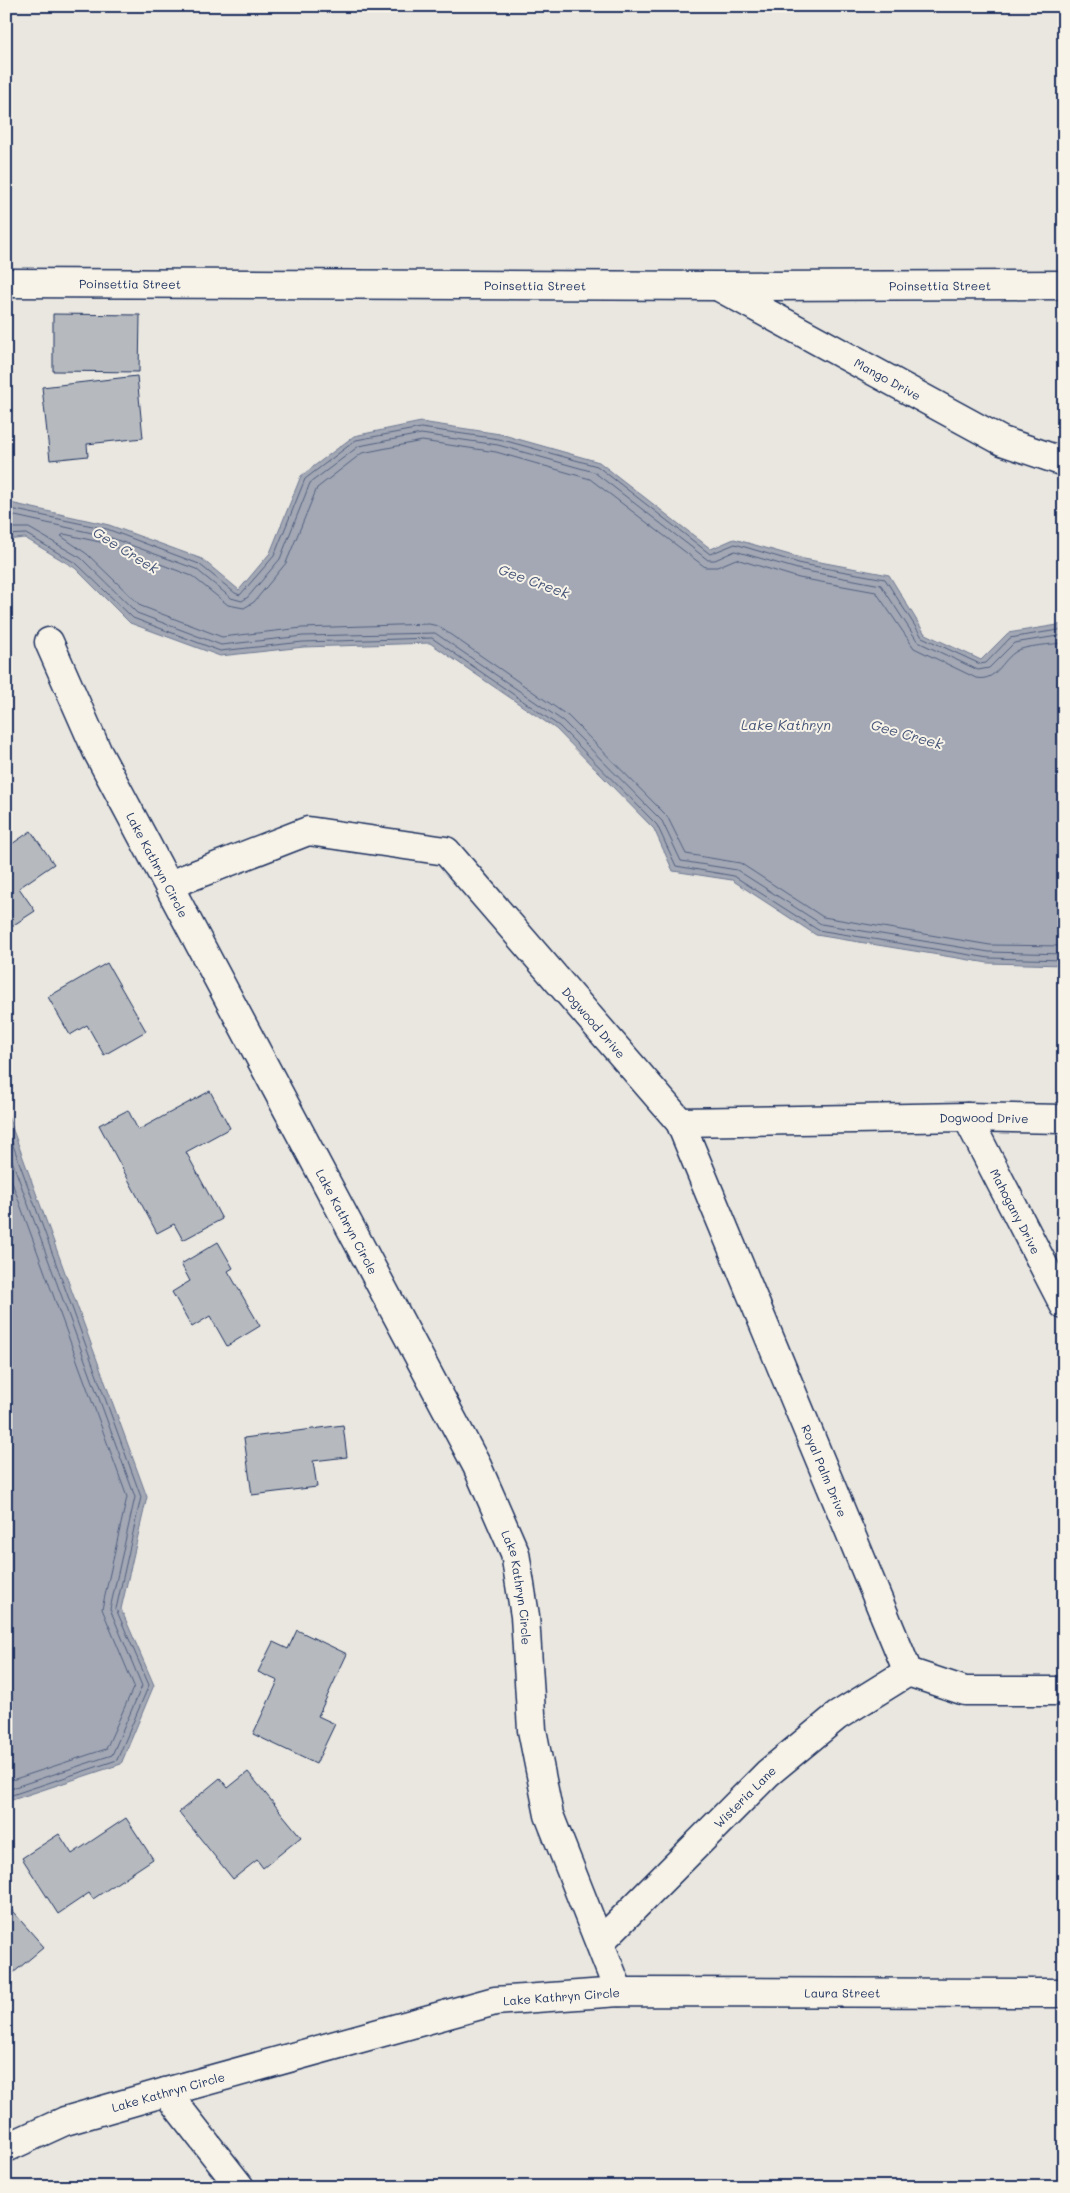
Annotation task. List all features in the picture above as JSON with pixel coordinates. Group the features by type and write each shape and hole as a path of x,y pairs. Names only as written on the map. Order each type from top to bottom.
{"street":[{"name":"Poinsettia Street","path":"6,282 718,286 1064,285"},
{"name":"Mango Drive","path":"718,286 1002,441 1064,462"},
{"name":"Lake Kathryn Circle","path":"6,2148 65,2121 495,2001 619,1992 550,1815 532,1730 525,1616 515,1553 477,1466 97,751 49,642"},
{"name":"Dogwood Drive","path":"168,884 308,831 446,851 680,1122 967,1117 1064,1118"},
{"name":"Mahogany Drive","path":"967,1117 1064,1305"},
{"name":"Royal Palm Drive","path":"680,1122 908,1672"},
{"name":"Wisteria Lane","path":"600,1942 768,1773 837,1716 908,1672"},
{"path":"908,1672 965,1691 1064,1691"},
{"name":"Laura Street","path":"619,1992 1064,1993"},
{"path":"166,2092 240,2187"}],"water":[{"name":"Lake Kathryn","path":"421,422 500,434 599,462 711,549 734,539 804,559 889,575 925,634 981,660 1008,633 1064,624 1064,965 988,963 816,935 732,880 673,871 654,829 556,729 430,643 304,647 220,656 130,623 75,568 25,538 6,540 6,502 109,525 202,559 239,590 270,553 301,476 354,436"},
{"path":"6,1111 147,1497 121,1609 154,1685 121,1764 6,1802"}],"building":[{"path":"53,314 140,315 139,372 53,371"},
{"path":"137,376 143,438 87,444 88,456 50,460 42,387"},
{"path":"31,831 54,864 19,888 35,911 6,930 6,848"},
{"path":"107,963 146,1031 104,1055 87,1025 70,1035 48,997"},
{"path":"210,1091 230,1128 186,1152 222,1219 183,1240 174,1224 157,1233 99,1125 128,1110 138,1130"},
{"path":"218,1242 233,1268 228,1271 260,1326 227,1346 210,1316 192,1327 172,1292 190,1281 181,1264"},
{"path":"343,1425 347,1457 313,1461 317,1487 252,1495 244,1438"},
{"path":"297,1630 347,1654 318,1716 335,1724 316,1764 253,1734 278,1681 258,1672 273,1642 288,1649"},
{"path":"248,1772 301,1837 263,1868 257,1860 233,1879 179,1812 220,1778 228,1788"},
{"path":"126,1818 153,1859 93,1899 89,1893 58,1914 22,1858 59,1834 72,1854"},
{"path":"6,1904 44,1947 6,1979"}],"water label":[{"name":"Gee Creek","path":"126,550"},
{"name":"Gee Creek","path":"534,581"},
{"name":"Gee Creek","path":"907,734"}]}
